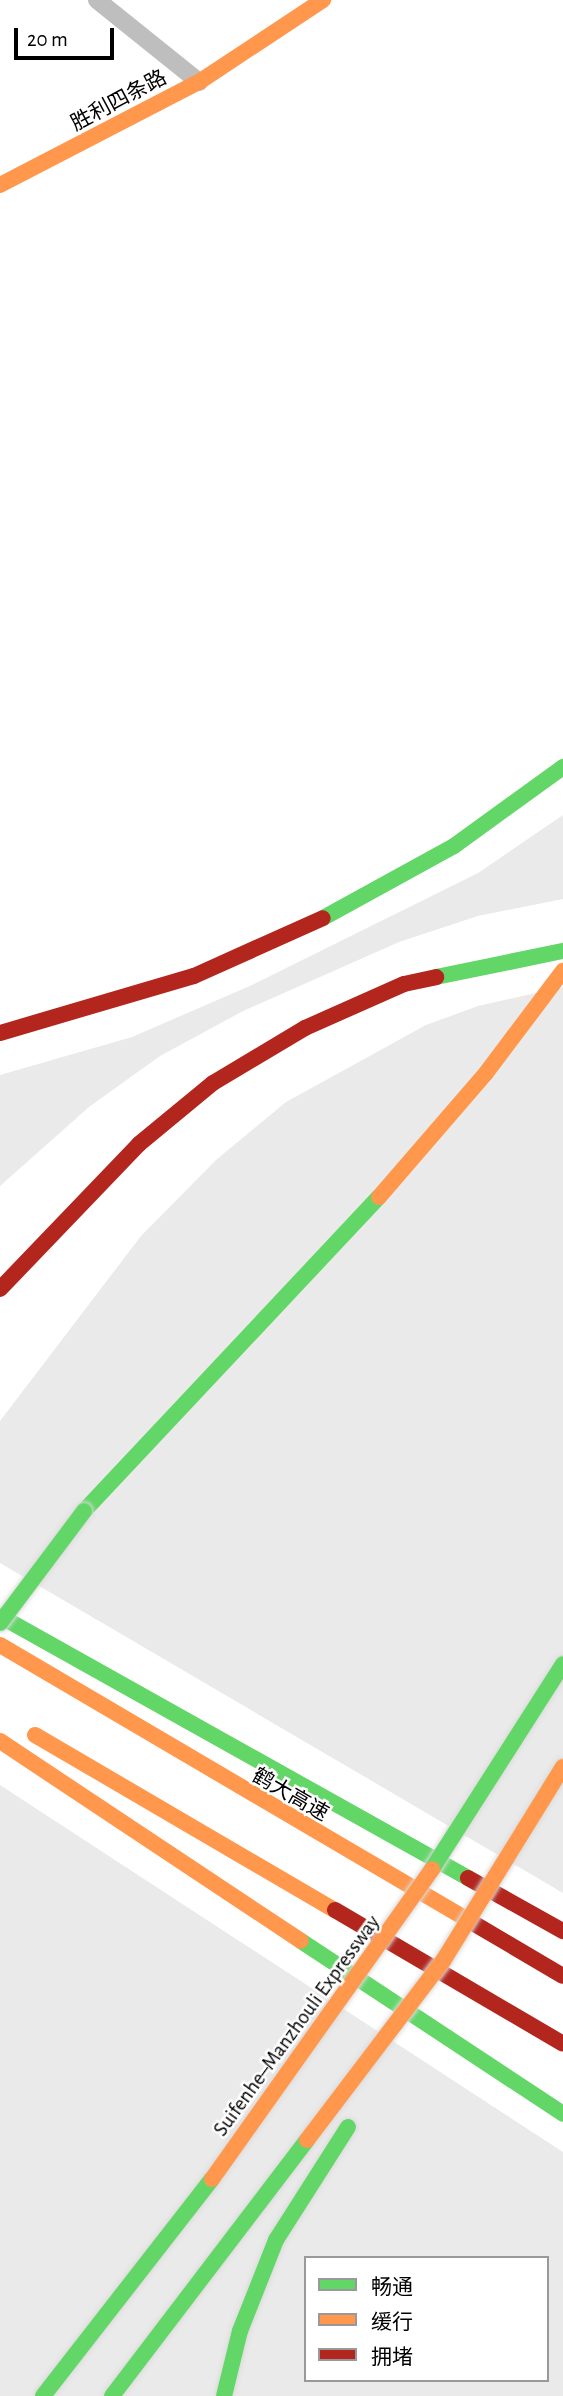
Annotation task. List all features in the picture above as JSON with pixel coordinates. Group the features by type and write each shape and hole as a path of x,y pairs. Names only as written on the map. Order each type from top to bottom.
{"main road":[{"name":"胜利四条路","path":"0,185 199,82 323,0"},
{"path":"0,1033 194,976 336,912 454,846 563,767"},
{"path":"0,1289 139,1144 213,1083 305,1028 404,984 563,951"},
{"path":"0,1623 84,1511 346,1235 486,1073 563,971"},
{"path":"0,1615 563,1931"},
{"name":"鹤大高速","path":"0,1645 563,1976"},
{"name":"Suifenhe–Manzhouli Expressway","path":"43,2396 216,2174 394,1929 563,1664"},
{"path":"24,1728 563,2044"},
{"path":"0,1741 563,2114"},
{"path":"373,2082 443,1961 563,1767"},
{"path":"112,2396 443,1961"},
{"path":"224,2396 240,2331 276,2240 359,2106"}],"lane":[{"path":"97,0 199,82"}],"shaded area":[{"path":"563,815 563,899 478,916 399,942 243,1011 160,1056 89,1107 0,1186 0,1075 132,1037 252,985 478,873"},
{"path":"563,987 563,1893 0,1563 0,1421 141,1236 216,1160 286,1102 426,1025 478,1006"},
{"path":"0,1785 563,2152 563,2396 0,2396"}],"traffic: fast":[{"path":"323,918 454,846 563,767"},
{"path":"436,977 563,951"},
{"path":"84,1511 379,1197"},
{"path":"0,1623 84,1511"},
{"path":"0,1616 468,1878"},
{"path":"432,1869 563,1664"},
{"path":"301,1941 563,2114"},
{"path":"224,2396 240,2331 276,2240 348,2127"},
{"path":"112,2396 307,2140"},
{"path":"43,2396 212,2179"}],"traffic: slow":[{"path":"0,185 199,82 323,0"},
{"path":"379,1197 486,1073 563,971"},
{"path":"0,1645 473,1923"},
{"path":"35,1735 335,1910"},
{"path":"0,1741 301,1941"},
{"path":"307,2140 443,1961 563,1767"},
{"path":"212,2179 432,1869"}],"traffic: jam":[{"path":"0,1033 194,976 323,918"},
{"path":"0,1289 139,1144 213,1083 305,1028 404,984 436,977"},
{"path":"468,1878 563,1931"},
{"path":"335,1910 563,2044"},
{"path":"473,1923 563,1976"}]}
